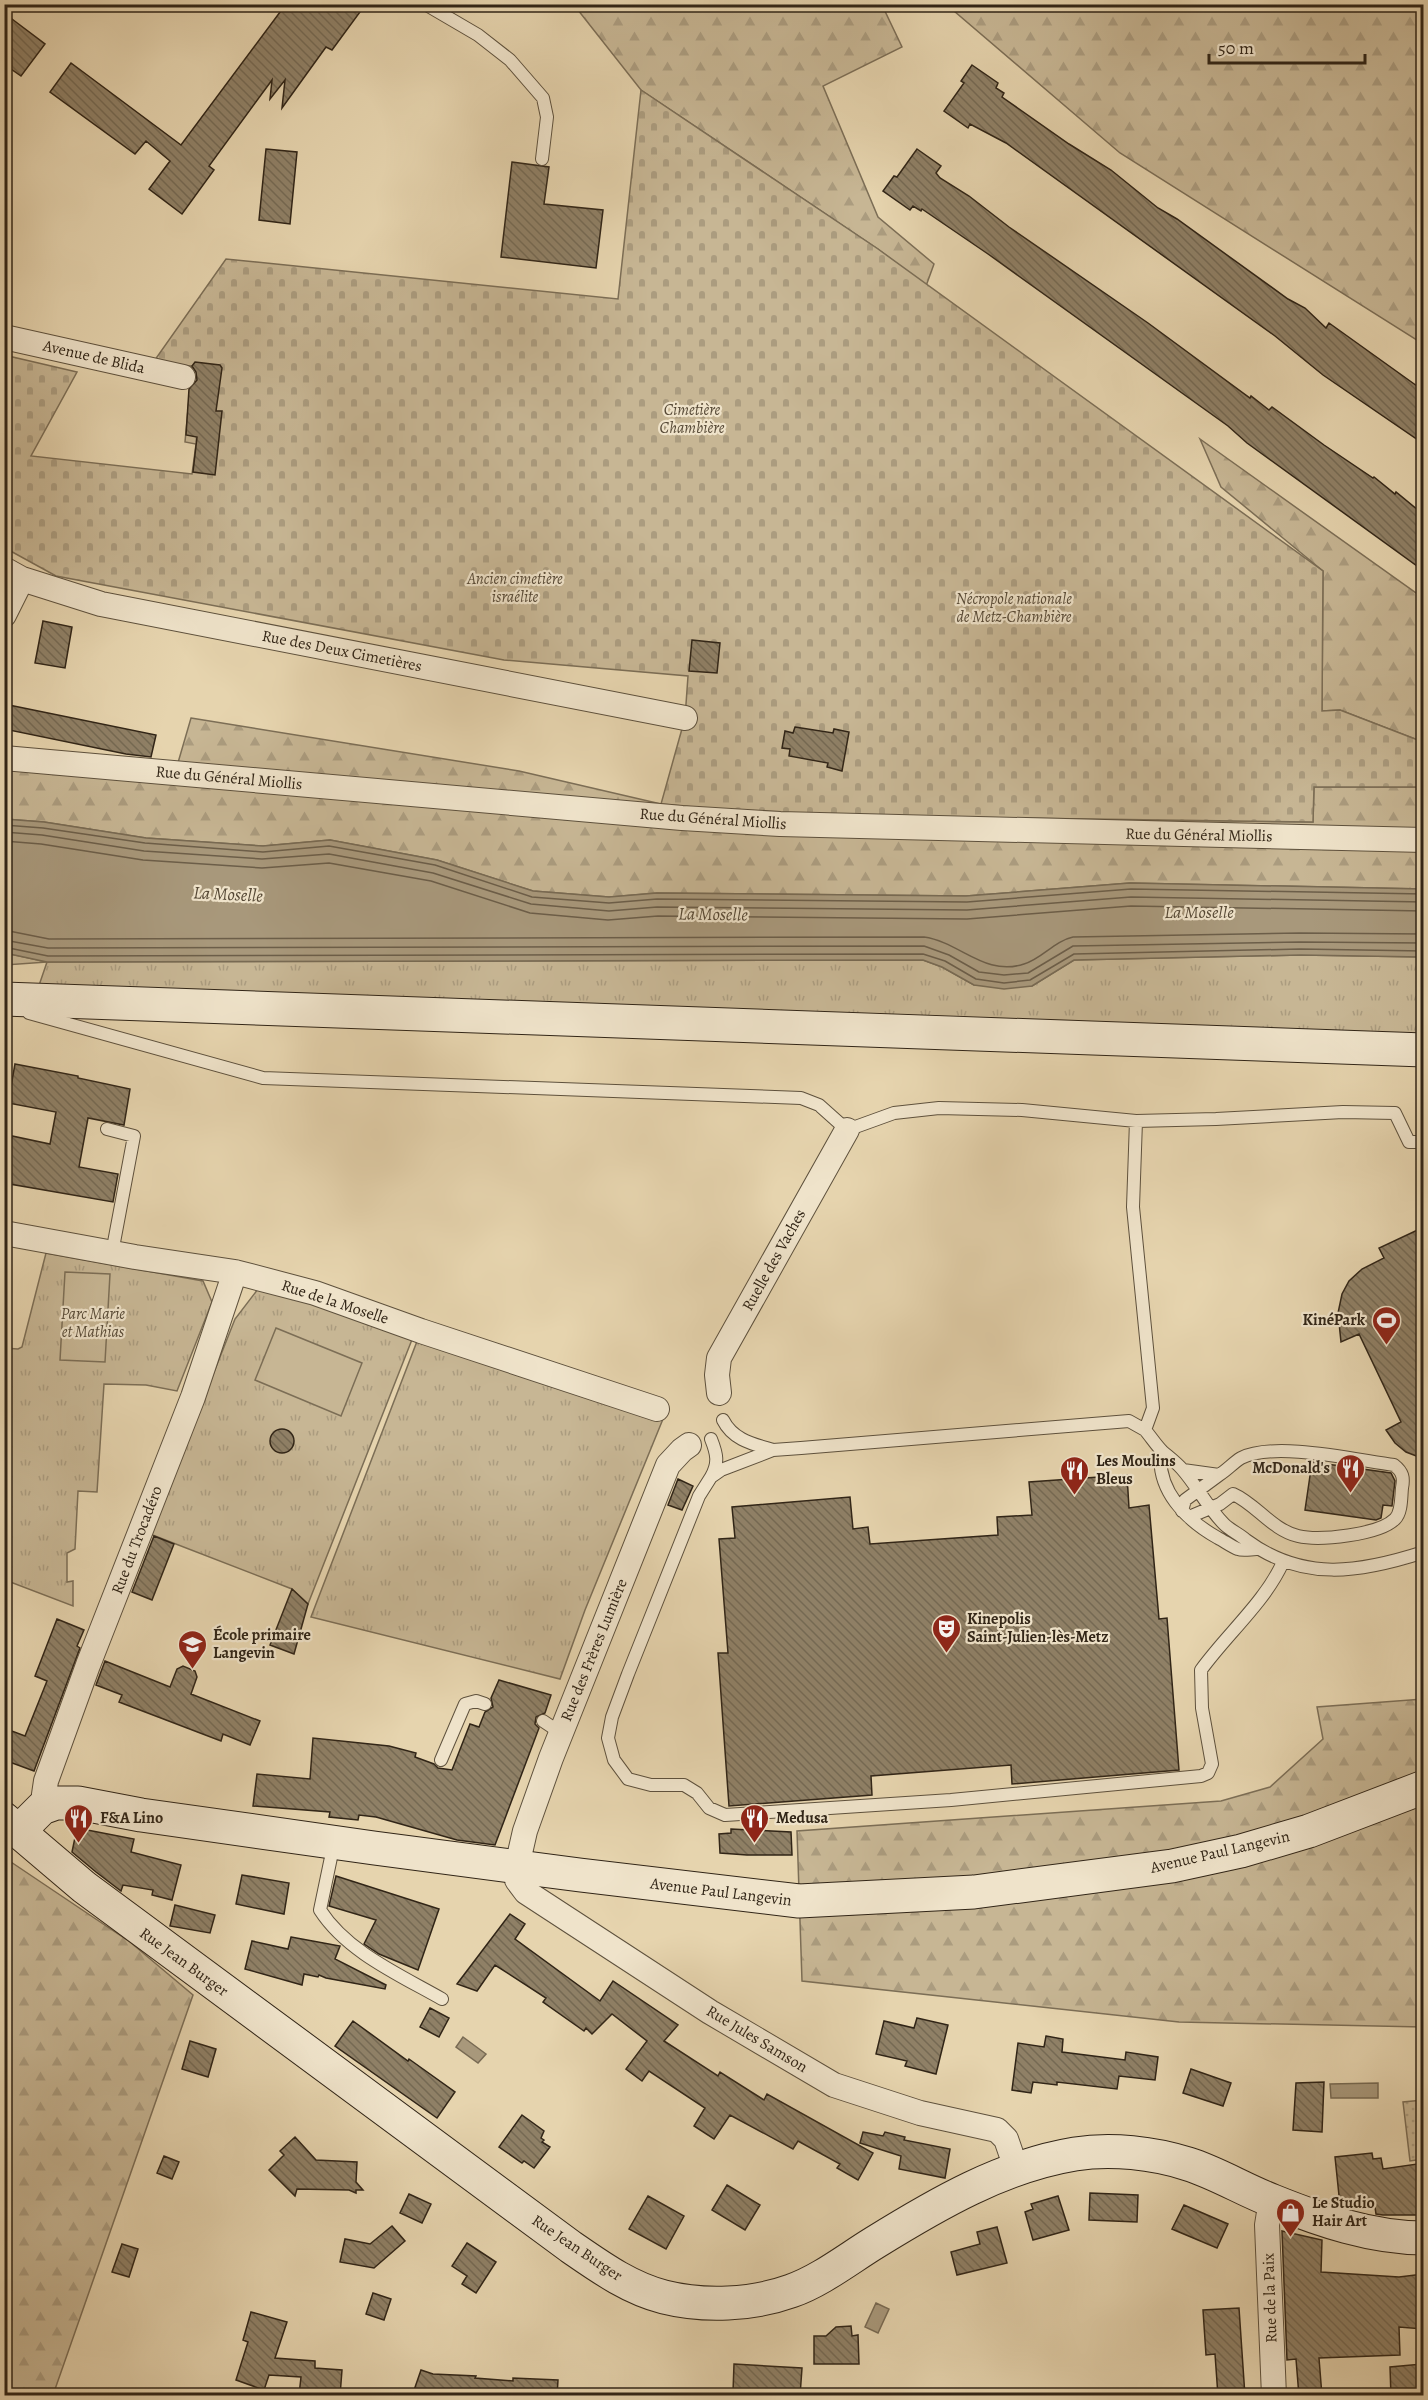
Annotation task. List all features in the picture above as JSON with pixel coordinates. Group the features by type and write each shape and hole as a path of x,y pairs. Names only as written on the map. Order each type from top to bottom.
{"main road":[{"path":"4,999 1424,1050"},
{"name":"Avenue Paul Langevin","path":"22,1819 56,1803 78,1803 141,1815 517,1866 799,1901 974,1892 1172,1866 1241,1851 1309,1831 1424,1787"},
{"name":"Rue Jean Burger","path":"22,1819 84,1887 561,2240 620,2280 662,2296 688,2302 730,2303 792,2291 981,2183 1016,2168 1085,2153 1103,2152 1157,2157 1189,2164 1271,2200 1366,2231 1424,2238"}],"street":[{"name":"Avenue de Blida","path":"4,337 183,377"},
{"path":"4,615 13,574"},
{"name":"Rue des Deux Cimetières","path":"13,574 101,604 684,718"},
{"name":"Rue du Général Miollis","path":"4,758 682,818 780,824 1424,840"},
{"name":"Ruelle des Vaches","path":"719,1393 717,1375 719,1358 847,1130"},
{"name":"Rue de la Moselle","path":"4,1233 235,1272 315,1293 421,1331 657,1409"},
{"name":"Rue du Trocadéro","path":"22,1819 46,1781 88,1665 193,1397 235,1272"},
{"name":"Rue des Frères Lumière","path":"517,1866 552,1727 668,1465 700,1442"},
{"name":"Rue Jules Samson","path":"517,1866 517,1880 526,1892 710,2012 834,2085 920,2113 997,2130 1006,2139 1016,2168"},
{"name":"Rue de la Paix","path":"1271,2200 1267,2225 1274,2396"}],"lane":[{"path":"425,4 494,47 518,68 543,98 547,117 542,159"},
{"path":"4,1006 263,1078 801,1098 819,1105 847,1130 894,1113 939,1108 1022,1110 1136,1121 1342,1112 1395,1113 1409,1142 1424,1142"},
{"path":"1136,1121 1133,1207 1154,1408 1144,1430"},
{"path":"107,1129 134,1136 112,1253"},
{"path":"723,1420 728,1430 740,1439 773,1450"},
{"path":"711,1477 721,1470 773,1450 1129,1421 1144,1430 1161,1451 1171,1457 1183,1470 1224,1525 1257,1549 1283,1562 1319,1570 1365,1568 1424,1552"},
{"path":"700,1442 716,1453 717,1466 699,1496 639,1645 612,1717 608,1738 614,1760 628,1779 651,1785 684,1785 697,1793 709,1808 725,1815 951,1800 1201,1776 1208,1773 1212,1764 1202,1708 1201,1670 1248,1611 1266,1594 1283,1562"},
{"path":"1161,1451 1160,1463 1166,1487 1185,1514 1212,1534 1239,1549 1257,1549"},
{"path":"1270,1451 1290,1451 1394,1465 1400,1469 1404,1477 1399,1512 1395,1519 1384,1525 1338,1538 1313,1539 1294,1536 1275,1525 1245,1499 1233,1494 1211,1508 1185,1514 1185,1500 1197,1490 1241,1459 1270,1451"},
{"path":"1183,1470 1219,1475"},
{"path":"441,1761 465,1704 476,1701 485,1704"},
{"path":"334,1841 320,1910 330,1926 358,1949 442,1999"}],"green space":[{"path":"574,5 882,5 902,47 823,86 878,217 934,264 926,286 878,249 641,90"},
{"path":"947,5 1423,5 1423,344 1120,153"},
{"path":"641,90 878,249 1323,571 1322,711 1340,710 1423,742 1423,787 1314,787 1313,822 781,815 661,804 685,718 688,676 504,660 56,576 5,548 4,355 77,372 31,456 192,474 196,444 185,442 192,366 152,364 226,259 618,299"},
{"path":"1200,439 1423,598 1423,742 1340,710 1322,711 1323,571 1221,487"},
{"path":"191,718 519,771 661,804 781,815 1313,822 1314,787 1423,787 1424,889 1130,883 966,896 657,893 609,897 533,891 437,860 330,840 263,846 146,838 44,822 5,819 5,772 43,761 175,773"},
{"path":"5,953 47,962 5,965"},
{"path":"1300,955 1423,957 1424,1050 34,1000 47,962 923,960 942,967 974,985 1032,986 1074,960"},
{"name":"Parc Marie et Mathias","path":"46,1253 203,1281 212,1302 177,1391 146,1385 104,1384 97,1492 78,1491 75,1549 67,1553 67,1582 73,1581 73,1606 5,1580 4,1348 22,1347"},
{"path":"65,1272 110,1274 105,1362 60,1360"},
{"path":"258,1289 304,1299 413,1337 308,1604 292,1589 150,1534 235,1319"},
{"path":"276,1328 362,1363 341,1416 255,1380"},
{"path":"421,1331 663,1419 585,1610 560,1679 311,1617"},
{"path":"1423,1699 1423,2027 1179,2022 802,1981 797,1831 1221,1801 1270,1787 1323,1739 1317,1707"},
{"path":"5,1858 130,1942 193,1995 53,2395 5,2395"},
{"path":"1423,2100 1423,2159 1410,2161 1403,2102"}],"water":[{"name":"La Moselle","path":"4,819 44,822 146,838 263,846 330,840 437,860 533,891 609,897 657,893 966,896 1130,883 1423,889 1423,957 1300,955 1074,960 1032,986 1004,989 974,985 942,967 923,960 47,962 5,953"},
{"path":"463,2037 486,2054 478,2063 456,2047"},
{"path":"1378,2083 1378,2098 1331,2098 1330,2084"},
{"path":"876,2303 889,2309 878,2333 865,2327"}],"building":[{"path":"286,4 350,4 360,12 332,50 326,47 282,108 285,80 270,99 272,80 209,166 214,170 182,214 149,189 170,161 146,141 135,154 50,92 71,63 181,145"},
{"path":"4,13 45,44 21,76 4,64"},
{"path":"972,65 998,83 996,88 1004,93 1002,97 1111,170 1158,208 1177,219 1288,299 1305,308 1326,328 1329,323 1417,386 1424,392 1424,444 1323,375 1275,336 1006,143 970,124 968,128 944,111 964,83 961,81"},
{"path":"266,149 297,152 290,224 259,220"},
{"path":"917,149 941,166 936,173 940,178 969,196 1009,227 1148,323 1250,398 1251,396 1269,410 1272,407 1395,494 1396,492 1424,515 1424,571 1247,443 1228,426 988,254 922,209 921,211 913,206 910,210 883,191 894,176 897,177"},
{"path":"512,162 549,167 544,204 603,210 596,268 501,257"},
{"path":"195,362 220,365 222,368 216,411 222,411 215,475 193,472 197,437 186,435 189,389 197,380 192,366"},
{"path":"43,621 72,627 65,668 35,663"},
{"path":"692,640 720,643 717,673 689,671"},
{"path":"4,704 156,735 151,757 4,729"},
{"path":"795,727 833,733 834,729 849,732 842,771 827,767 828,763 789,756 790,749 782,748 785,731 793,733"},
{"path":"15,1064 130,1089 124,1125 88,1118 79,1167 118,1174 113,1202 4,1183 4,1154 8,1154 12,1136 50,1144 56,1112 8,1103"},
{"path":"1424,1227 1424,1459 1406,1452 1395,1443 1386,1430 1401,1422 1359,1334 1341,1342 1338,1313 1342,1294 1349,1281 1362,1269 1384,1258 1379,1248"},
{"path":"282,1429 291,1432 294,1441 291,1450 282,1453 273,1450 270,1441 273,1432"},
{"name":"McDonald's","path":"1312,1462 1391,1473 1395,1481 1392,1506 1383,1505 1381,1518 1376,1520 1305,1510"},
{"path":"1127,1475 1129,1508 1149,1505 1159,1619 1167,1618 1179,1770 1012,1784 1011,1765 871,1776 872,1795 729,1806 718,1653 728,1653 719,1539 735,1538 732,1507 850,1497 853,1529 868,1527 870,1544 998,1535 997,1517 1032,1515 1029,1482"},
{"path":"678,1479 693,1486 682,1510 668,1505"},
{"path":"154,1536 174,1544 152,1600 132,1592"},
{"path":"292,1589 308,1604 294,1654 270,1645"},
{"path":"57,1619 84,1630 77,1646 80,1648 34,1771 4,1760 4,1728 25,1736 47,1681 35,1676"},
{"path":"105,1661 170,1687 177,1669 183,1666 195,1671 197,1677 191,1694 260,1721 250,1745 223,1734 221,1741 119,1702 122,1695 96,1685"},
{"path":"499,1680 551,1695 545,1713 536,1717 535,1724 539,1728 495,1845 457,1840 376,1817 359,1815 358,1820 329,1817 330,1812 253,1806 257,1774 310,1779 313,1738 389,1746 416,1753 415,1757 434,1764 438,1768 452,1770 470,1724 479,1727 485,1712 493,1707 491,1698"},
{"path":"77,1828 134,1839 131,1852 181,1865 172,1900 152,1895 153,1890 123,1885 121,1891 72,1852"},
{"name":"Medusa","path":"731,1829 791,1832 792,1855 720,1853 719,1834 731,1833"},
{"path":"242,1875 289,1883 284,1914 236,1904"},
{"path":"336,1876 439,1909 418,1970 379,1954 364,1944 376,1920 329,1906"},
{"path":"175,1905 215,1915 210,1933 170,1926"},
{"path":"510,1914 525,1924 515,1939 600,2001 613,1981 678,2025 664,2041 718,2076 720,2072 764,2100 767,2094 873,2153 858,2180 837,2168 840,2164 798,2141 793,2149 730,2115 714,2139 694,2126 705,2108 649,2071 642,2081 626,2069 647,2041 612,2014 592,2034 586,2028 584,2031 543,2002 546,1998 495,1965 477,1991 457,1984"},
{"path":"291,1937 340,1946 335,1959 386,1985 385,1989 304,1974 302,1985 245,1969 252,1941 288,1949"},
{"path":"430,2008 449,2018 439,2037 420,2027"},
{"path":"917,2018 948,2025 936,2074 905,2066 907,2061 876,2054 884,2021 914,2028"},
{"path":"353,2021 455,2092 437,2118 335,2046"},
{"path":"1046,2036 1063,2039 1062,2052 1125,2060 1126,2052 1158,2057 1155,2080 1119,2076 1117,2089 1057,2082 1057,2085 1033,2082 1031,2093 1012,2090 1018,2043 1044,2047"},
{"path":"190,2041 216,2049 208,2077 182,2069"},
{"path":"1191,2069 1231,2083 1223,2106 1183,2093"},
{"path":"1324,2082 1322,2132 1293,2130 1296,2083"},
{"path":"522,2115 544,2131 542,2142 550,2147 534,2168 524,2161 522,2163 499,2147"},
{"path":"863,2132 883,2136 885,2132 905,2137 904,2140 950,2149 945,2178 899,2169 901,2156 860,2143"},
{"path":"295,2137 316,2160 357,2162 356,2182 363,2190 356,2190 356,2193 349,2190 297,2189 295,2196 269,2170 284,2155 280,2151"},
{"path":"1372,2153 1373,2159 1381,2158 1383,2169 1424,2163 1424,2215 1383,2215 1376,2214 1375,2207 1340,2205 1335,2157"},
{"path":"164,2156 179,2162 172,2179 157,2173"},
{"path":"727,2185 760,2205 745,2230 712,2210"},
{"path":"1090,2193 1138,2195 1137,2222 1089,2220"},
{"path":"409,2194 431,2204 422,2223 400,2213"},
{"path":"648,2196 684,2216 666,2249 629,2229"},
{"path":"1058,2196 1069,2230 1033,2240 1025,2212 1033,2209 1031,2204"},
{"path":"1184,2205 1228,2224 1217,2248 1172,2229"},
{"path":"392,2226 405,2241 374,2268 340,2262 345,2239 370,2244"},
{"path":"997,2227 1007,2263 957,2275 951,2252 980,2244 977,2232"},
{"path":"1282,2231 1322,2240 1321,2272 1399,2277 1423,2274 1423,2329 1399,2327 1400,2355 1319,2358 1322,2396 1299,2396 1296,2359 1287,2360"},
{"path":"467,2243 496,2262 476,2293 462,2284 467,2276 452,2266"},
{"path":"122,2244 138,2249 129,2277 112,2272"},
{"path":"373,2293 391,2299 384,2320 366,2314"},
{"path":"1239,2308 1245,2396 1218,2396 1215,2354 1206,2355 1203,2310"},
{"path":"251,2312 287,2322 275,2358 315,2361 315,2368 342,2370 340,2396 299,2395 301,2377 269,2375 264,2390 236,2380 248,2342 243,2340"},
{"path":"851,2326 852,2336 858,2335 859,2364 814,2364 814,2336 826,2336 836,2327"},
{"path":"734,2364 802,2368 800,2396 733,2392"},
{"path":"1422,2364 1423,2396 1391,2396 1390,2367"},
{"path":"421,2370 433,2374 513,2381 513,2378 558,2380 557,2396 412,2396"}],"place":[{"name":"KinéPark","path":"1386,1346"},
{"name":"McDonald's","path":"1351,1494"},
{"name":"Les Moulins Bleus","path":"1075,1496"},
{"name":"Kinepolis Saint-Julien-lès-Metz","path":"946,1654"},
{"name":"École primaire Langevin","path":"192,1670"},
{"name":"F&A Lino","path":"79,1844"},
{"name":"Medusa","path":"755,1844"},
{"name":"Le Studio Hair Art","path":"1291,2238"}],"park label":[{"name":"Cimetière Chambière","path":"692,419"},
{"name":"Ancien cimetière israélite","path":"515,588"},
{"name":"Nécropole nationale de Metz-Chambière","path":"1014,608"}]}
